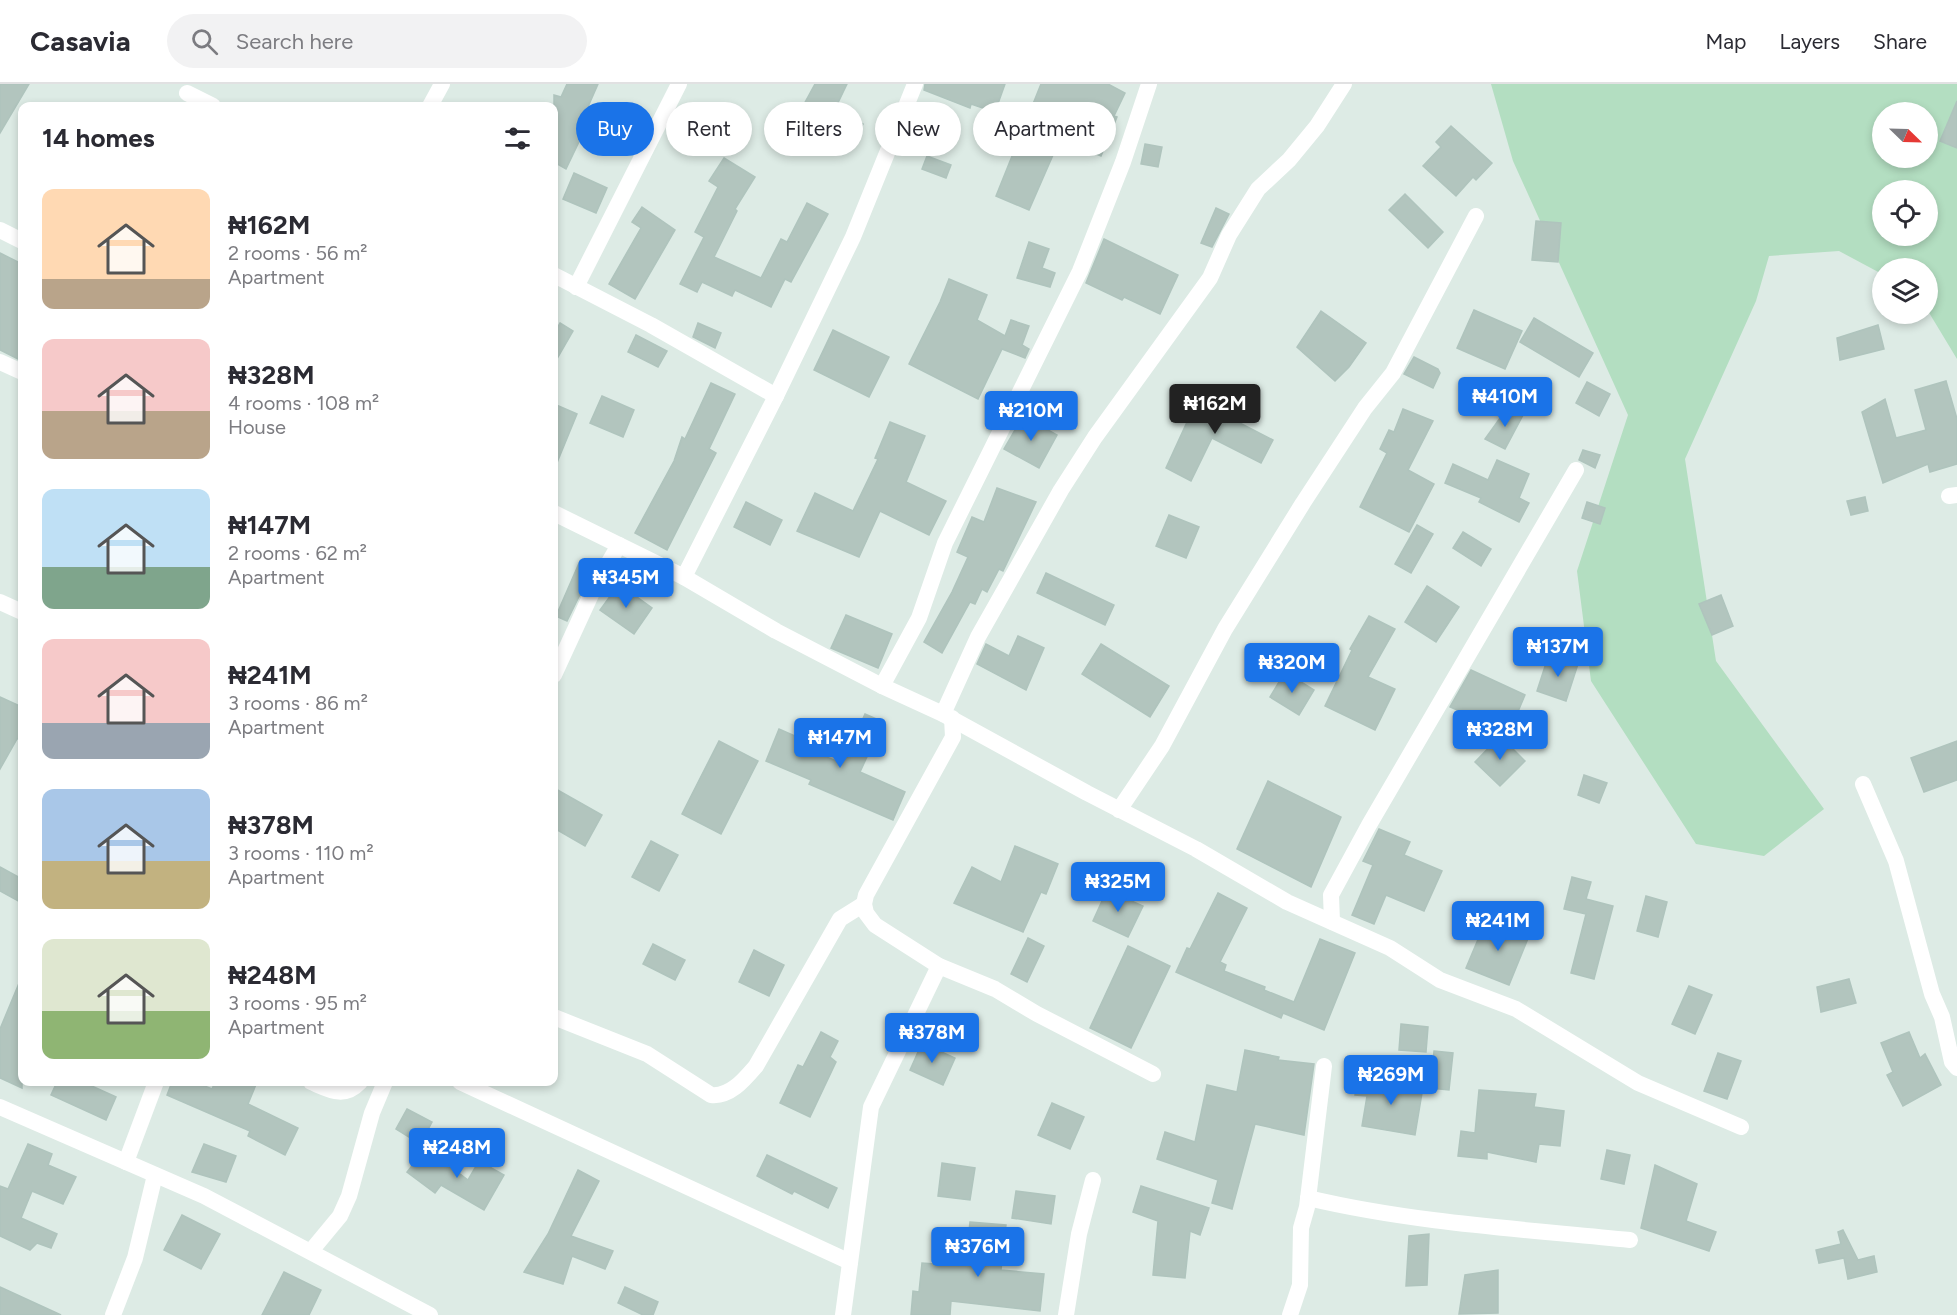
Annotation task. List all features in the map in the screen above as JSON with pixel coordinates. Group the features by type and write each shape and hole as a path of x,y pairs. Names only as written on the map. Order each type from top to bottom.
{"street":[{"path":"432,102 442,84"},
{"path":"576,288 680,84"},
{"path":"684,577 776,396 853,237 915,84"},
{"path":"882,686 918,618 945,543 1080,271 1123,162 1149,84"},
{"path":"953,737 948,716 978,637 1061,490 1095,437 1210,278 1229,235 1258,189 1289,160 1317,126 1344,84"},
{"path":"187,95 204,102"},
{"path":"1119,810 1162,746 1225,629 1303,503 1365,408 1393,373 1476,216"},
{"path":"0,230 18,240"},
{"path":"558,278 651,325 776,396"},
{"path":"0,362 18,370"},
{"path":"1332,922 1331,896 1369,825 1576,470"},
{"path":"558,515 684,577 776,632 882,686 948,716 1306,910 1390,948 1440,980 1516,1009 1638,1083 1741,1127"},
{"path":"558,666 595,586 619,545"},
{"path":"0,602 18,610"},
{"path":"970,729 953,737 866,895 864,904 866,913 875,925 939,966 995,989 1037,1014 1153,1074"},
{"path":"1863,784 1896,861 1932,994 1942,1017 1952,1062 1957,1068"},
{"path":"1306,910 1331,896"},
{"path":"558,1019 647,1054 711,1095 723,1094 743,1081 756,1066 840,919 864,904"},
{"path":"843,1315 871,1107 939,966"},
{"path":"1290,1315 1300,1285 1301,1228 1308,1198 1324,1066"},
{"path":"126,1162 154,1086"},
{"path":"320,1086 335,1093 352,1090 356,1086"},
{"path":"311,1251 340,1216 349,1196 372,1113 383,1086"},
{"path":"469,1086 850,1262"},
{"path":"0,1107 204,1196 430,1315"},
{"path":"113,1315 135,1258 155,1175"},
{"path":"1066,1315 1079,1234 1093,1180"},
{"path":"1308,1198 1363,1211 1431,1221 1630,1240"}],"green space":[{"path":"1491,84 1957,84 1957,359 1936,324 1938,324 1938,258 1872,258 1872,269 1839,251 1769,256 1756,301 1685,459 1716,661 1824,809 1764,856 1696,844 1591,681 1577,571 1628,415 1513,161"}],"building":[{"path":"0,84 29,84 18,102 0,133"},
{"path":"567,84 598,84 590,102 576,102 576,148 566,169 558,164 558,102 554,102 554,95 561,97"},
{"path":"815,84 847,84 838,102 805,102"},
{"path":"925,84 1005,84 999,102 973,102 970,108 961,104 961,102 955,102 924,90"},
{"path":"1041,84 1108,84 1125,93 1116,112 1116,102 1034,102"},
{"path":"1957,101 1957,148 1940,141"},
{"path":"1451,126 1492,163 1476,180 1473,177 1456,196 1423,166 1441,147 1436,142"},
{"path":"1145,144 1162,147 1158,167 1141,164"},
{"path":"927,156 951,165 946,178 922,169"},
{"path":"1012,156 1053,156 1029,210 996,196"},
{"path":"724,158 755,177 735,209 737,211 714,257 761,278 781,239 787,242 807,203 828,214 791,282 785,279 771,307 735,290 732,296 702,282 697,292 680,284 704,237 695,232 718,187 709,181"},
{"path":"574,173 607,188 596,213 563,199"},
{"path":"1405,194 1443,232 1428,248 1389,210"},
{"path":"642,207 675,230 635,299 609,284 641,228 632,222"},
{"path":"1216,208 1229,214 1212,247 1201,243"},
{"path":"1536,221 1561,223 1558,262 1532,260"},
{"path":"1104,239 1178,275 1160,314 1086,283"},
{"path":"1029,242 1049,249 1042,268 1055,273 1050,287 1017,278"},
{"path":"0,253 18,262 18,359 0,350"},
{"path":"949,279 987,295 977,320 1005,336 1011,320 1029,326 1022,345 1029,349 1025,358 1002,349 978,399 909,364"},
{"path":"1474,310 1522,331 1505,369 1457,348"},
{"path":"1321,311 1366,343 1349,367 1335,381 1297,347"},
{"path":"1534,318 1593,353 1579,377 1520,342"},
{"path":"560,323 573,331 558,357"},
{"path":"698,323 721,333 715,348 693,337"},
{"path":"1878,325 1884,349 1840,360 1837,338"},
{"path":"833,330 889,357 869,397 814,370"},
{"path":"636,335 667,351 658,367 628,352"},
{"path":"1414,357 1438,369 1440,373 1433,388 1404,374"},
{"path":"1946,381 1957,419 1957,464 1930,472 1928,464 1883,483 1862,412 1885,399 1896,438 1926,430 1915,390"},
{"path":"1587,382 1610,394 1599,416 1576,403"},
{"path":"711,383 735,394 709,449 716,453 667,550 635,533 674,461 682,437 685,439"},
{"path":"1210,387 1240,407 1232,419 1273,440 1261,463 1212,438 1191,481 1166,468 1187,422"},
{"path":"602,396 634,410 623,437 590,423"},
{"path":"558,406 577,414 558,460"},
{"path":"1508,407 1523,415 1505,449 1485,439"},
{"path":"1403,409 1433,421 1408,470 1434,484 1409,532 1360,507 1387,453 1380,449 1389,430 1394,432"},
{"path":"1023,416 1057,435 1039,468 1004,449"},
{"path":"890,422 925,436 906,482 946,501 929,535 880,511 859,557 797,531 815,493 853,511 878,459 875,458"},
{"path":"1583,450 1600,455 1595,468 1579,460"},
{"path":"1497,460 1529,474 1519,498 1529,503 1519,522 1479,502 1481,498 1445,483 1453,464 1488,480"},
{"path":"997,488 1036,502 1003,571 999,569 987,592 982,589 975,604 970,602 942,653 924,642 952,592 968,557 957,552 972,517 984,522"},
{"path":"1865,497 1868,511 1851,515 1847,501"},
{"path":"746,502 782,520 770,545 734,527"},
{"path":"1587,502 1605,508 1600,524 1582,518"},
{"path":"1169,515 1199,527 1186,558 1156,546"},
{"path":"1417,525 1433,534 1411,573 1395,564"},
{"path":"1463,532 1491,549 1481,566 1453,548"},
{"path":"580,561 594,566 567,621 558,617 558,611"},
{"path":"1046,573 1114,605 1105,625 1037,593"},
{"path":"619,584 652,608 634,634 600,610"},
{"path":"1427,586 1459,607 1436,642 1405,622"},
{"path":"1721,595 1733,626 1712,635 1699,604"},
{"path":"846,615 892,634 878,668 831,648"},
{"path":"1369,616 1395,629 1368,677 1395,689 1375,730 1325,706 1352,650 1350,649"},
{"path":"1018,636 1044,648 1026,690 977,664 986,644 1009,656"},
{"path":"1101,644 1169,686 1150,717 1082,674"},
{"path":"1549,654 1578,664 1566,701 1537,691"},
{"path":"1471,670 1525,695 1509,733 1450,707"},
{"path":"1285,672 1314,690 1299,715 1270,697"},
{"path":"0,697 18,705 18,739 0,769"},
{"path":"865,714 883,722 860,772 905,792 893,820 809,784 811,780 766,761 779,729 818,746 815,752 843,764"},
{"path":"1500,736 1525,761 1500,786 1475,762"},
{"path":"719,741 758,761 721,834 682,814"},
{"path":"1957,741 1957,780 1924,792 1911,758"},
{"path":"1584,775 1607,783 1599,803 1578,795"},
{"path":"1268,781 1341,817 1311,887 1237,849"},
{"path":"558,790 602,815 585,846 558,830"},
{"path":"1379,829 1410,842 1404,855 1442,871 1424,911 1386,895 1374,924 1352,915 1373,865 1363,861"},
{"path":"651,841 678,855 659,891 632,877"},
{"path":"1015,846 1058,864 1046,894 1041,892 1023,932 954,903 972,867 1001,882"},
{"path":"0,867 18,877 18,901 0,891"},
{"path":"1572,877 1591,882 1586,899 1613,906 1594,979 1571,973 1586,914 1564,909"},
{"path":"1107,890 1143,906 1128,937 1093,921"},
{"path":"1218,893 1247,908 1220,962 1226,965 1224,971 1265,987 1264,990 1294,1002 1320,939 1355,953 1324,1030 1283,1013 1281,1018 1176,972"},
{"path":"1646,896 1667,902 1658,937 1637,931"},
{"path":"1487,918 1529,936 1509,985 1466,968"},
{"path":"1028,938 1044,946 1027,982 1011,974"},
{"path":"653,944 685,960 675,980 643,964"},
{"path":"1128,946 1170,966 1131,1048 1090,1028"},
{"path":"754,950 784,965 769,996 739,982"},
{"path":"1849,979 1856,1003 1821,1012 1817,987"},
{"path":"18,986 18,1086 22,1088 0,1078 0,1029"},
{"path":"1689,986 1712,995 1695,1034 1672,1024"},
{"path":"1401,1024 1428,1027 1426,1052 1399,1050"},
{"path":"821,1032 838,1041 830,1057 836,1062 810,1117 780,1103 798,1065 803,1067"},
{"path":"1909,1032 1920,1058 1925,1054 1941,1085 1903,1106 1887,1075 1893,1072 1881,1043"},
{"path":"922,1043 955,1058 943,1085 910,1070"},
{"path":"1245,1050 1279,1057 1278,1060 1314,1064 1304,1135 1255,1124 1232,1209 1212,1203 1218,1180 1157,1159 1165,1132 1195,1142 1207,1085 1237,1092"},
{"path":"1434,1051 1453,1053 1449,1090 1430,1088"},
{"path":"1718,1053 1741,1061 1727,1099 1704,1091"},
{"path":"1357,1080 1423,1087 1415,1135 1362,1126 1367,1096 1355,1095"},
{"path":"55,1086 92,1086 116,1097 106,1120 51,1095"},
{"path":"170,1086 205,1086 212,1089 213,1086 255,1086 248,1104 298,1128 285,1155 248,1136 250,1131 167,1095"},
{"path":"1479,1090 1536,1094 1534,1107 1564,1111 1560,1146 1539,1144 1536,1162 1487,1152 1487,1159 1458,1156 1461,1131 1475,1133"},
{"path":"1052,1103 1084,1117 1070,1149 1038,1135"},
{"path":"407,1109 432,1122 420,1144 396,1129"},
{"path":"28,1144 52,1154 48,1165 76,1177 63,1204 32,1191 21,1218 57,1234 51,1248 37,1243 30,1250 0,1236 0,1186 8,1189"},
{"path":"204,1144 236,1156 226,1182 192,1172"},
{"path":"426,1148 468,1180 479,1161 504,1175 484,1210 441,1185 435,1193 407,1172"},
{"path":"1607,1150 1630,1155 1624,1184 1601,1179"},
{"path":"767,1155 837,1188 828,1208 794,1191 792,1194 757,1176"},
{"path":"942,1163 975,1168 970,1200 938,1196"},
{"path":"1655,1165 1697,1184 1686,1221 1716,1232 1709,1251 1641,1228"},
{"path":"578,1170 599,1181 571,1236 613,1251 605,1269 572,1256 563,1284 524,1272 548,1234"},
{"path":"1141,1186 1209,1208 1200,1235 1190,1231 1185,1278 1153,1275 1158,1221 1133,1212"},
{"path":"1016,1191 1055,1196 1051,1224 1012,1218"},
{"path":"182,1215 220,1234 201,1269 164,1250"},
{"path":"970,1222 1006,1225 1001,1270 1044,1274 1040,1311 951,1301 950,1315 911,1315 913,1291 919,1292 922,1263 965,1266"},
{"path":"1843,1230 1858,1260 1874,1256 1877,1272 1848,1279 1844,1258 1819,1263 1816,1250 1841,1244 1838,1232"},
{"path":"1429,1234 1427,1285 1406,1286 1409,1236"},
{"path":"1498,1270 1498,1313 1459,1314 1465,1275"},
{"path":"284,1272 321,1290 309,1315 262,1315"},
{"path":"0,1287 61,1315 0,1315"},
{"path":"625,1287 658,1302 653,1315 643,1315 618,1303"}]}
